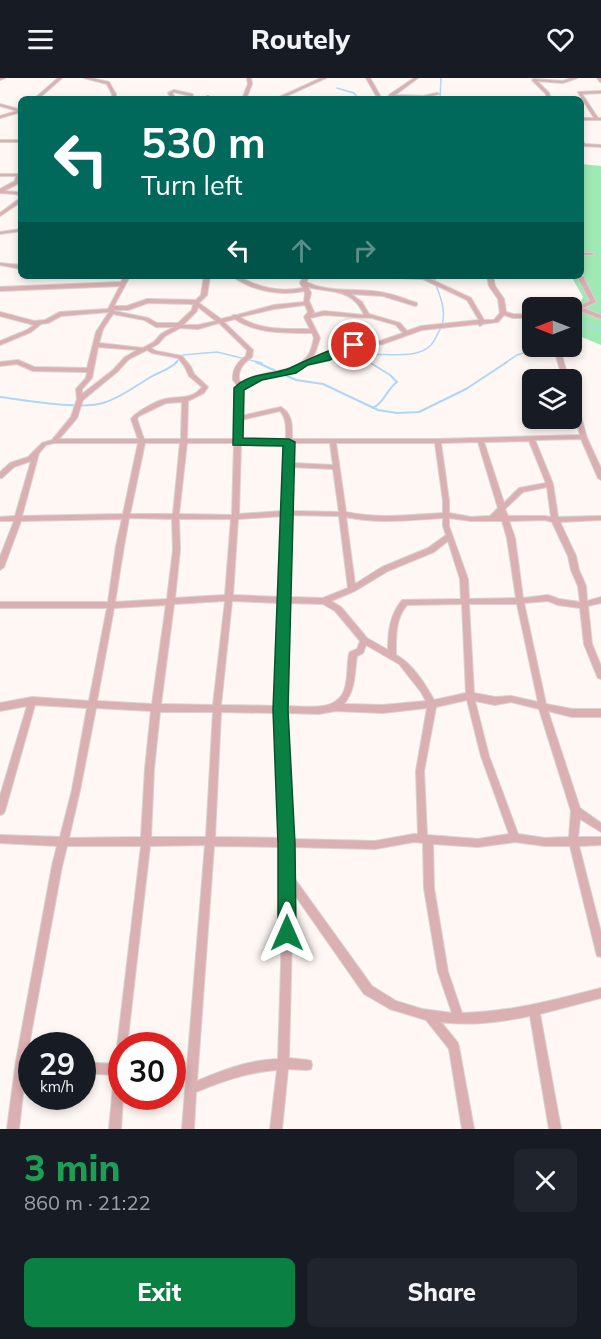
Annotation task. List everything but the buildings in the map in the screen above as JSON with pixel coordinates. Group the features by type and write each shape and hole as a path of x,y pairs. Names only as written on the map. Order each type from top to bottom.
{"street":[{"path":"39,96 60,78"},
{"path":"86,78 108,83 114,96"},
{"path":"245,96 250,84 249,78"},
{"path":"285,96 324,78"},
{"path":"368,78 378,96"},
{"path":"391,96 416,78"},
{"path":"548,96 534,80 563,82 575,78"},
{"path":"172,96 171,93 174,91 191,95"},
{"path":"581,96 579,93 601,92"},
{"path":"428,96 437,94"},
{"path":"584,99 600,120"},
{"path":"0,105 18,110"},
{"path":"0,117 18,111"},
{"path":"584,119 600,120"},
{"path":"0,141 18,141"},
{"path":"584,145 601,146"},
{"path":"0,175 18,176 17,182 0,191"},
{"path":"0,191 18,194"},
{"path":"0,215 18,200"},
{"path":"0,233 18,231"},
{"path":"584,254 592,254"},
{"path":"0,264 18,267"},
{"path":"81,399 79,389 89,378 88,370 97,345 98,333 125,279"},
{"path":"0,476 12,465 30,459 37,449 54,441 74,418 81,399 127,358 156,343 166,333 179,326 195,309 196,302 204,296 207,279"},
{"path":"239,279 244,283 281,293 304,283"},
{"path":"426,279 469,298 482,320 480,324"},
{"path":"491,279 492,286 501,298 503,314"},
{"path":"582,279 593,300 592,303 582,308"},
{"path":"304,283 309,286 346,292 384,294 416,304"},
{"path":"304,283 311,312 307,317"},
{"path":"0,289 122,284"},
{"path":"346,292 359,302 365,312 372,317"},
{"path":"23,320 128,308 147,301 196,302 243,342 251,353 236,370 236,380 241,385"},
{"path":"111,310 146,319 156,325 198,327 274,307 307,303"},
{"path":"582,310 601,317"},
{"path":"307,317 324,313 372,317 398,324 406,333"},
{"path":"0,314 40,322 55,318 60,314"},
{"path":"304,363 326,358 344,348 381,343 421,328 480,324 496,321 503,314"},
{"path":"503,314 522,316"},
{"path":"235,316 255,327 313,331"},
{"path":"241,385 259,377 292,370 310,359 317,340 307,317"},
{"path":"0,343 29,331 40,322"},
{"path":"31,1032 63,842 76,790 120,546 142,441 135,416 165,401 185,400 202,392 204,385 191,375 180,357 154,352 146,348 97,345"},
{"path":"0,364 18,363 33,369 88,370"},
{"path":"188,1129 210,841 217,708 230,598 241,385"},
{"path":"124,1032 146,841 146,817 157,708 177,551 176,516 185,442 185,400"},
{"path":"238,419 278,409 284,410 289,428 286,465 281,710 287,876 283,1062 276,1129"},
{"path":"582,428 601,478"},
{"path":"54,441 481,441 584,437"},
{"path":"531,439 550,484 555,520 572,556 574,570 582,586 582,605 588,644 601,676"},
{"path":"438,441 448,536 464,579 470,696 485,756 515,838"},
{"path":"481,441 506,519 520,601 543,708 576,811 573,841 601,952"},
{"path":"333,442 352,589"},
{"path":"0,567 2,555 18,519 37,449"},
{"path":"286,465 336,467"},
{"path":"491,519 521,490 550,484"},
{"path":"0,519 128,516 234,517 286,513 342,514 362,518 393,519 446,515 471,519 601,518"},
{"path":"0,605 111,604 230,598 324,601 352,589 385,569 431,550 448,536"},
{"path":"392,656 392,626 397,610 405,602 465,603 548,598 558,602 582,605 601,600"},
{"path":"324,601 338,609 364,640 402,662 432,704 420,771 429,888 442,972 459,1018"},
{"path":"335,707 346,699 350,689 353,654 360,651 364,640"},
{"path":"0,707 32,701 157,708 383,709 432,704 470,696 495,701 512,699 572,714 601,713"},
{"path":"0,812 32,701"},
{"path":"576,811 601,828"},
{"path":"0,839 63,842 210,841 287,844 375,844 414,838 478,843 515,838 545,842 601,841"},
{"path":"287,876 368,990 385,1003 407,1013 459,1018 534,1011 601,993"},
{"path":"534,1011 555,1129"},
{"path":"429,1016 454,1047 468,1129"},
{"path":"190,1089 250,1066 283,1062 307,1065"},
{"path":"13,1129 18,1103"},
{"path":"115,1129 116,1110"}],"green space":[{"path":"584,164 601,166 601,345 582,337 582,299 573,279 584,279"}],"waterway":[{"path":"440,96 441,78"},
{"path":"337,88 354,93 356,96"},
{"path":"371,363 362,357 416,353 432,344 443,320 441,300 435,279"},
{"path":"582,325 601,329"},
{"path":"175,363 183,355 217,352 262,363"},
{"path":"505,363 522,353"},
{"path":"0,397 67,405 93,405 121,395 177,362"},
{"path":"256,362 296,380 323,384 373,408"},
{"path":"369,362 397,382 373,408"},
{"path":"373,408 397,413 419,412 466,389 507,362"}],"route":[{"path":"287,933 287,844 281,710 286,465 289,442 237,442 239,388 259,377 292,370 304,363 326,358 337,350 354,345"}]}
